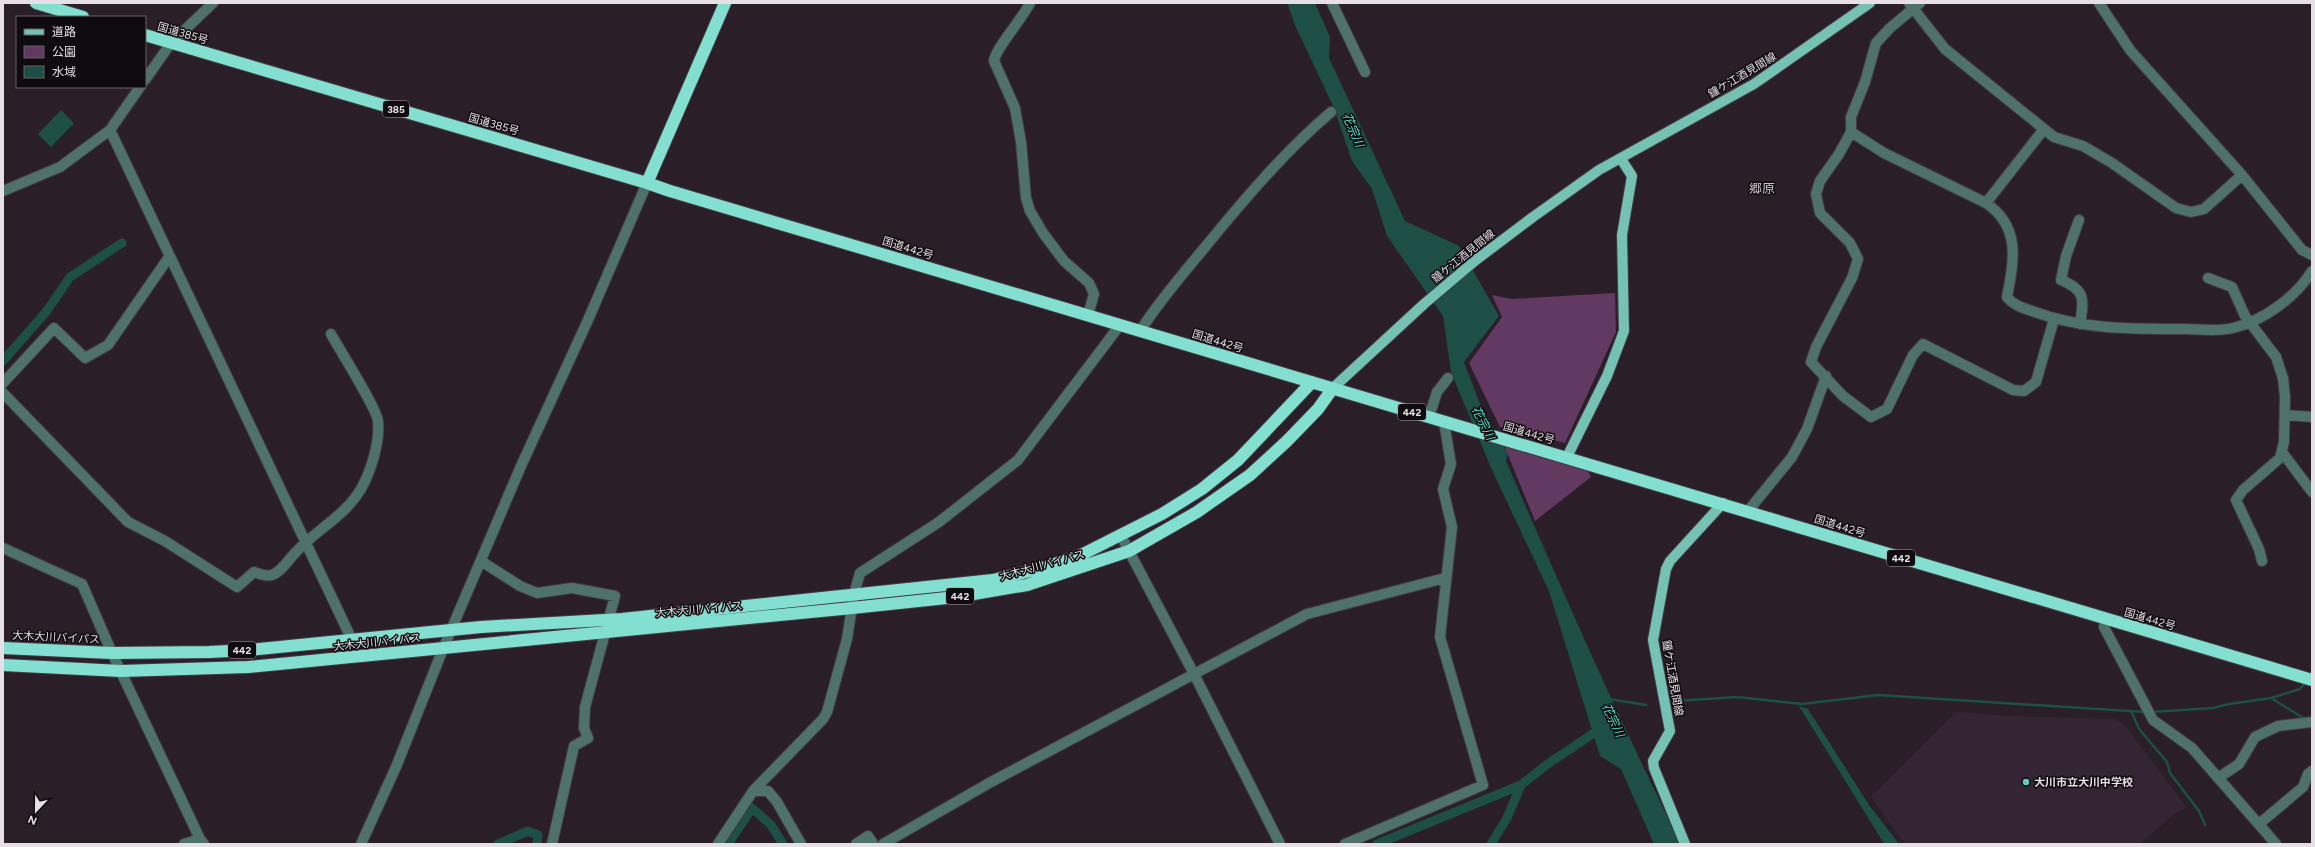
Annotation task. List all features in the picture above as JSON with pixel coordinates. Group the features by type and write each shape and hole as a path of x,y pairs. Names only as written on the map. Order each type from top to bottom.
{"highway":[{"path":"36,3 80,16"},
{"path":"647,183 724,3"},
{"name":"国道385号","path":"146,35 647,183"},
{"name":"国道442号","path":"647,183 670,192 1342,390 1444,422 1723,503 2106,620 2309,679"},
{"name":"大木大川バイパス","path":"3,665 121,671 248,667 522,640 607,625 854,594 993,580 1039,569 1077,557 1121,536 1202,490 1238,460 1312,382"},
{"name":"大木大川バイパス","path":"3,648 112,653 209,652 521,624 607,625 852,608 963,596 1027,585 1129,551 1197,512 1250,475 1287,441 1318,409 1342,390"}],"main road":[{"name":"鐘ケ江酒見間線","path":"1342,390 1424,304 1476,260 1599,170 1754,84 1870,3"},
{"path":"1567,457 1607,376 1624,331 1622,235 1632,176 1621,159"},
{"name":"鐘ケ江酒見間線","path":"1684,844 1654,768 1653,761 1670,731 1653,640 1666,569 1670,561 1723,503"}],"street":[{"path":"146,79 171,43 213,3"},
{"path":"1030,3 1014,30 994,55 994,61 1015,108 1021,136 1026,198 1030,211 1043,233 1064,261 1090,283 1094,294 1088,315"},
{"path":"1332,3 1365,72"},
{"path":"2099,3 2130,50 2242,174 2302,250 2312,255"},
{"path":"2054,319 2036,382 2024,391 2013,390 1923,344 1913,355 1887,409 1871,417 1843,396 1826,376 1811,362 1814,351 1852,278 1858,259 1850,243 1820,213 1816,194 1820,181 1840,154 1851,132 1851,116 1865,82 1876,43 1914,5 1945,49 2044,129 2062,141 2083,146 2112,163 2163,200 2186,211 2204,210 2242,174"},
{"path":"3,191 60,167 110,130 139,88"},
{"path":"1140,331 1152,312 1232,214 1304,135 1331,112"},
{"path":"1986,203 2044,129"},
{"path":"110,130 352,640"},
{"path":"1851,132 1884,153 1986,203 1999,212 2011,237 2012,266 2006,297 2011,303 2054,319 2108,328 2210,330 2233,328 2250,323 2277,306 2297,290 2312,271"},
{"path":"361,844 396,767 442,649 521,466 647,183"},
{"path":"2079,220 2066,256 2061,280 2078,289 2082,297 2080,324"},
{"path":"3,383 54,328 85,358 108,345 169,257"},
{"path":"2208,278 2232,287 2244,316 2276,356 2284,378 2285,415 2282,452 2280,458 2273,466 2243,490 2236,500 2259,549 2262,561"},
{"path":"718,844 752,791 823,719 827,712 847,639 854,594 860,573 939,522 1018,460 1120,325"},
{"path":"3,393 128,522 165,542 237,587 254,572 263,576 272,575 305,542 333,519 360,489 368,472 378,427 378,419 331,334"},
{"path":"1748,511 1792,457 1807,429 1826,376"},
{"path":"1429,417 1437,392 1448,378"},
{"path":"2285,415 2312,417"},
{"path":"1345,844 1483,785 1440,637 1445,578 1452,526 1443,489 1451,464 1444,422"},
{"path":"2282,452 2312,492"},
{"path":"1121,536 1194,674 1280,844"},
{"path":"3,548 82,584 112,653 202,842 184,844"},
{"path":"481,561 520,586 537,593 572,588 615,596 583,715 588,738 574,746 552,844"},
{"path":"883,844 991,782 1307,614 1445,578"},
{"path":"2106,620 2104,627 2147,705 2153,720 2192,748 2276,844"},
{"path":"2218,778 2239,764 2255,737 2278,726 2312,722"},
{"path":"2259,824 2303,787 2308,774 2312,771"},
{"path":"752,791 768,791 801,844"},
{"path":"856,844 868,836 873,844"}],"shaded area":[{"name":"大川市立大川中学校","path":"1956,712 2009,716 2114,719 2123,723 2187,808 2174,814 2140,844 1905,844 1871,797"}],"green space":[{"path":"1615,293 1616,332 1565,443 1500,427 1469,363 1502,317 1492,295 1512,299"},
{"path":"1504,445 1583,462 1591,477 1535,521"}],"water":[{"name":"花宗川","path":"1287,3 1315,3 1330,37 1329,58 1405,221 1459,246 1499,316 1464,362 1480,404 1508,454 1506,461 1591,654 1681,844 1654,844 1621,769 1600,756 1549,591 1492,470 1451,372 1443,316 1387,236 1372,189 1352,161 1334,108 1295,25"},
{"path":"61,110 74,123 51,147 38,134"},
{"path":"1799,706 1808,709 1869,805 1899,844 1885,844 1883,842"}],"waterway":[{"path":"3,361 46,312 70,277 122,243"},
{"path":"2152,712 2213,708 2229,704 2271,698 2300,689 2307,681"},
{"path":"1676,701 1737,697 1802,704 1878,695 2145,712"},
{"path":"2271,698 2305,719"},
{"name":"花宗川","path":"1609,699 1646,705"},
{"path":"2132,713 2139,729 2167,762 2170,773 2199,811 2205,825"},
{"name":"花宗川","path":"1491,844 1507,818 1521,785 1549,763 1603,727"},
{"path":"1377,844 1521,785"},
{"path":"728,844 752,808 771,825 783,844"},
{"path":"498,844 528,831 538,835 537,844"}],"place":[{"name":"大川市立大川中学校","path":"2026,782"}],"district":[{"name":"郷原","path":"1762,188"}]}
